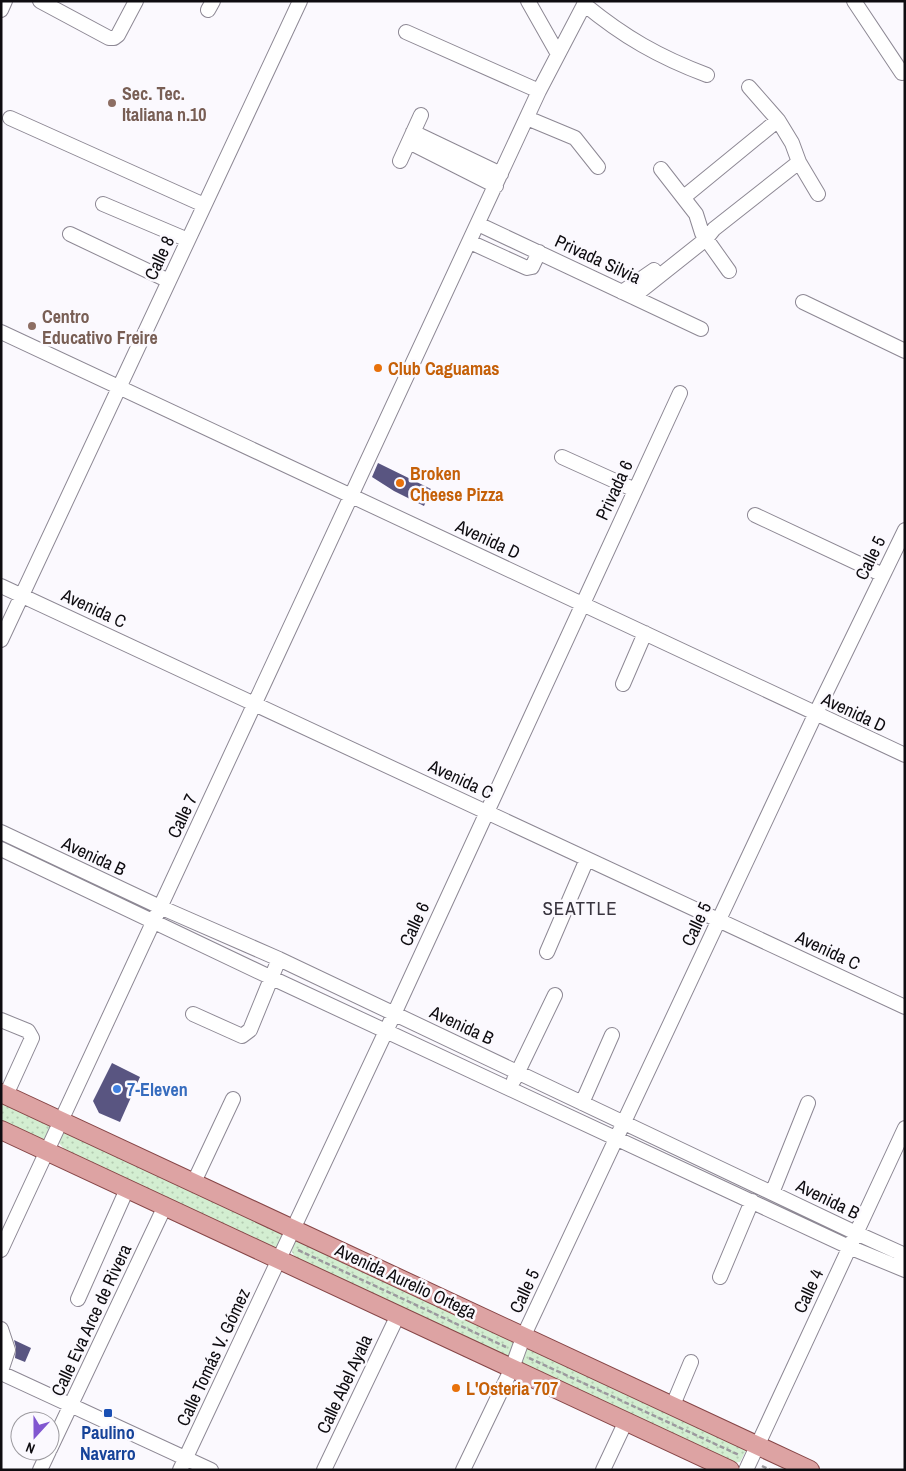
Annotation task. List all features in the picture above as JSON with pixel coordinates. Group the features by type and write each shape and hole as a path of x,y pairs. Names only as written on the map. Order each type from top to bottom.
{"main road":[{"name":"Avenida Aurelio Ortega","path":"4,1094 194,1182 286,1244 398,1315 515,1360 626,1421 730,1470"},
{"name":"Avenida Aurelio Ortega","path":"1,1130 165,1206 286,1244 524,1335 673,1405 752,1459 810,1470"}],"street":[{"path":"1,10 5,1"},
{"path":"40,1 109,38 114,38 118,35 136,1"},
{"name":"Calle 8","path":"1,640 300,1"},
{"path":"528,1 558,54"},
{"path":"854,1 902,73"},
{"path":"585,3 606,22 637,44 671,62 707,75"},
{"name":"Calle 7","path":"1,1250 539,91 585,3"},
{"path":"406,32 539,91"},
{"path":"749,87 778,120 818,194"},
{"path":"400,161 421,115"},
{"path":"10,118 204,205"},
{"path":"527,118 575,138 598,167"},
{"path":"684,197 778,120"},
{"path":"411,137 499,180"},
{"path":"628,294 799,162"},
{"path":"661,169 696,214 729,272"},
{"path":"103,204 188,240"},
{"name":"Privada Silvia","path":"478,224 701,329"},
{"path":"70,234 169,281"},
{"path":"470,242 527,268 532,267 539,252"},
{"path":"803,302 905,351"},
{"name":"Avenida D","path":"1,332 582,603 815,715 905,755"},
{"name":"Privada 6","path":"582,603 680,393"},
{"path":"562,457 635,490"},
{"path":"755,515 883,575"},
{"name":"Calle 5","path":"463,1470 515,1360 524,1335 815,715 905,530"},
{"name":"Avenida C","path":"1,586 905,1007"},
{"name":"Calle 6","path":"286,1244 394,1014 582,603"},
{"path":"623,684 644,633"},
{"name":"Avenida B","path":"1,832 160,908 280,959 905,1255"},
{"path":"18,857 25,844"},
{"name":"Avenida B","path":"1,849 385,1031 849,1247 905,1270"},
{"path":"547,952 587,859"},
{"path":"193,1014 242,1036 250,1030 280,959"},
{"path":"510,1088 555,995"},
{"path":"1,1020 28,1031 32,1038 4,1094"},
{"path":"582,1103 612,1035"},
{"path":"194,1182 233,1099"},
{"path":"772,1193 808,1104"},
{"name":"Calle 4","path":"752,1459 905,1128"},
{"path":"707,1180 714,1166"},
{"path":"78,1299 127,1189"},
{"path":"720,1277 752,1201"},
{"name":"Calle Eva Arce de Rivera","path":"60,1429 165,1206"},
{"name":"Calle Tomás V. Gómez","path":"183,1464 286,1244"},
{"name":"Calle Abel Ayala","path":"324,1470 398,1315"},
{"path":"1,1329 8,1350 1,1372 71,1405 183,1464 211,1470"},
{"path":"673,1405 691,1362"},
{"path":"603,1470 626,1421"}],"path":[{"path":"286,1244 515,1360 752,1459 770,1470"}],"green space":[{"path":"1,1094 60,1121 57,1135 40,1143 1,1126"},
{"path":"65,1127 287,1227 277,1249 65,1150 59,1143"},
{"path":"302,1234 748,1447 740,1462 733,1463 295,1257 292,1252 294,1239"}],"building":[{"name":"Broken Cheese Pizza","path":"378,463 431,489 424,506 394,491 372,477"},
{"name":"7-Eleven","path":"112,1063 140,1077 120,1122 99,1113 93,1101"},
{"path":"14,1340 31,1348 25,1362 15,1358 16,1348"}],"place":[{"name":"Sec. Tec. Italiana n.10","path":"112,103"},
{"name":"Centro Educativo Freire","path":"32,326"},
{"name":"Club Caguamas","path":"378,368"},
{"name":"Broken Cheese Pizza","path":"400,483"},
{"name":"7-Eleven","path":"117,1089"},
{"name":"L'Osteria 707","path":"456,1388"},
{"name":"Paulino Navarro","path":"108,1413"}],"district":[{"name":"SEATTLE","path":"580,908"}]}
